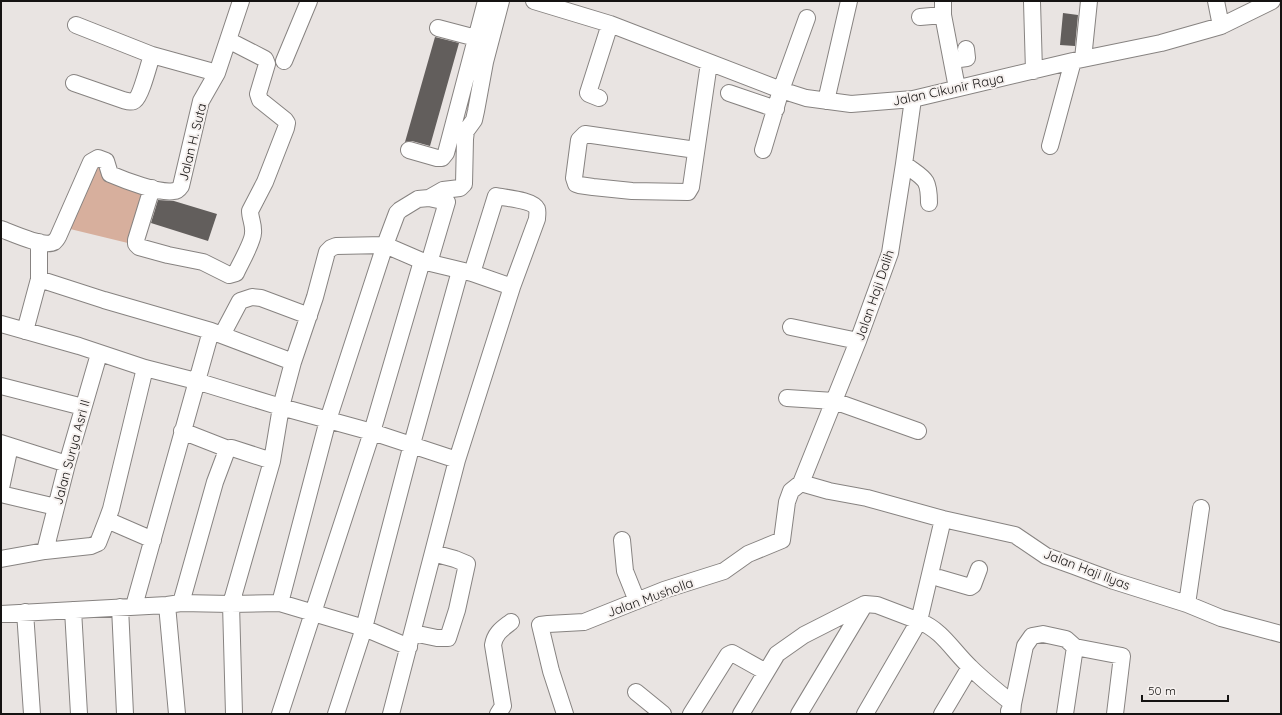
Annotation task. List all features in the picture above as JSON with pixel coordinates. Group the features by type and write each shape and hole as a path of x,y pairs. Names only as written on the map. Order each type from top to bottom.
{"street":[{"name":"Jalan H. Suta","path":"39,242 48,244 55,242 91,162 94,159 98,158 106,161 110,174 122,179 164,192 176,191 181,186 200,101 217,73 241,1"},
{"path":"284,61 309,1"},
{"path":"409,150 437,158 442,158 446,153 486,1"},
{"path":"429,198 443,190 460,188 464,184 464,139 466,131 474,120 485,62 501,1"},
{"name":"Jalan Cikunir Raya","path":"534,1 610,24 781,90 806,98 851,104 913,98 1078,60 1161,44 1221,26 1272,1"},
{"path":"826,101 849,1"},
{"path":"1050,146 1078,60 1089,1"},
{"path":"1216,1 1221,26"},
{"path":"1032,2 1034,71"},
{"path":"920,17 943,8 957,88"},
{"path":"763,150 781,90 807,18"},
{"path":"599,98 588,93 610,24"},
{"path":"76,25 152,55 217,73"},
{"path":"438,28 476,38"},
{"path":"152,188 136,244 139,247 168,255 203,262 229,275 236,273 253,236 253,222 250,211 267,176 287,123 260,100 258,94 267,64 265,59 228,40"},
{"path":"952,60 967,58 966,49"},
{"path":"74,83 123,100 131,102 135,101 139,94 152,55"},
{"path":"696,150 585,134 579,140 574,178 576,184 579,185 632,191 686,193 690,190 696,150 709,63"},
{"path":"729,93 776,109"},
{"name":"Jalan Haji Dalih","path":"801,483 858,341 890,253 913,98"},
{"path":"904,164 927,182 929,188 929,203"},
{"path":"336,714 364,628 412,444 466,272 496,196 528,202 535,206 537,210 537,219 512,286 457,460 391,714"},
{"path":"280,603 328,420 385,245 397,213 418,199 429,198 447,202 426,262 280,714"},
{"path":"1,229 39,242 39,279 25,331"},
{"path":"234,714 231,604 272,460 281,407 293,362 315,297 325,258 331,248 336,246 385,245 426,262 512,286"},
{"path":"39,279 216,333 293,362"},
{"path":"125,714 127,606 153,540 196,381 216,333 240,301 252,297 261,298 308,316"},
{"path":"1,324 79,346 99,354 145,368 196,381 281,407 372,432 457,460"},
{"path":"791,327 858,341"},
{"name":"Jalan Surya Asri II","path":"44,551 67,464 99,354"},
{"path":"1,559 44,551 92,546 98,543 111,509 145,368"},
{"path":"1,386 83,407"},
{"path":"787,398 834,401 918,431"},
{"path":"182,431 228,449 232,448 272,460"},
{"path":"1,488 6,445 67,464"},
{"path":"177,714 174,604 215,482 228,449"},
{"name":"Jalan Haji Ilyas","path":"801,483 1015,535 1046,556 1114,581 1187,604 1221,618 1281,634"},
{"name":"Jalan Musholla","path":"565,714 551,671 540,625 584,622 664,590 724,571 748,554 782,540 787,502 791,492 801,483"},
{"path":"1,492 5,495 56,507"},
{"path":"1187,604 1201,508"},
{"path":"107,520 153,540"},
{"path":"872,714 923,623 939,578 949,520"},
{"path":"865,714 923,623 949,520"},
{"path":"622,540 625,571 637,601"},
{"path":"1,614 174,604 280,603 364,628 411,640 448,638 457,610 468,564 433,553"},
{"path":"939,578 970,587 973,585 979,569"},
{"path":"799,714 866,604"},
{"path":"741,714 777,654 804,635 866,604 877,605 923,623 942,635 1011,711"},
{"path":"73,610 79,714"},
{"path":"25,612 32,714"},
{"path":"498,714 503,706 493,645 494,638 498,632 511,622"},
{"path":"1011,711 1025,646 1032,636 1043,634 1066,639 1075,647 1122,656 1115,714"},
{"path":"1065,714 1075,647"},
{"path":"691,714 728,655 732,652 766,672"},
{"path":"942,714 970,667"},
{"path":"636,692 663,714"}],"shaded area":[{"path":"95,163 147,191 132,244 66,228"}],"building":[{"path":"1063,13 1078,15 1075,46 1060,45"},
{"path":"435,37 459,43 430,146 412,141 405,142"},
{"path":"158,200 174,201 217,214 208,241 151,223"}]}
